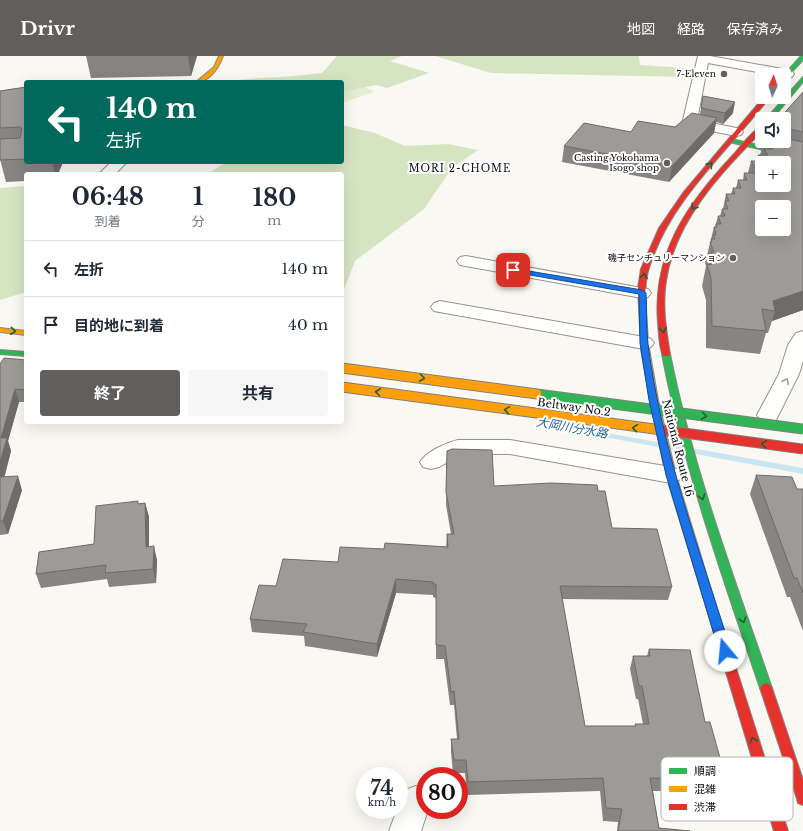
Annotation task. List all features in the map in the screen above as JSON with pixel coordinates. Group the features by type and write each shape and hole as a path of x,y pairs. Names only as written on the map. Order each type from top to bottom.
{"main road":[{"path":"202,80 217,67 221,56"},
{"path":"791,70 803,57"},
{"path":"775,112 803,80"},
{"name":"National Route 16","path":"758,757 671,475 654,400 644,343 642,293 645,269 662,228 685,194 761,104"},
{"name":"National Route 16","path":"755,135 697,204 679,232 671,248 664,272 662,313 665,345 675,402 695,476 789,757"},
{"path":"734,137 746,144 803,157"},
{"path":"0,330 24,333"},
{"path":"0,352 24,354"},
{"name":"Beltway No.2","path":"344,368 803,429"},
{"name":"Beltway No.2","path":"344,387 803,449"},
{"name":"National Route 16","path":"793,769 803,799"},
{"name":"National Route 16","path":"778,821 781,831"}],"street":[{"path":"734,137 691,124 690,120 704,57 755,69"},
{"path":"108,172 118,164"},
{"path":"466,262 642,293"},
{"path":"440,307 644,343"},
{"path":"768,416 789,374 798,345 803,337"},
{"path":"0,363 24,365"},
{"path":"654,400 803,420"},
{"path":"431,462 458,447 510,447 671,475"},
{"path":"405,831 416,800"}],"green space":[{"path":"337,56 402,56 390,61 429,73 387,88 376,85 344,92 344,80 238,80 322,73"},
{"path":"435,56 639,56 640,65 687,68 687,77 491,73"},
{"path":"358,83 374,92 344,102 344,86"},
{"path":"344,125 375,133 405,146 448,144 478,150 452,168 424,209 355,261 344,290 344,172 211,172 223,164 344,164"},
{"path":"24,186 24,293 0,300 0,188"}],"building":[{"path":"24,87 24,159 0,160 0,139 20,138 22,129 20,127 0,128 0,91"},
{"path":"803,92 803,132 791,129 791,112 785,112"},
{"path":"703,96 735,102 725,113 701,108"},
{"path":"692,113 717,118 672,166 564,146 584,123 631,132 638,121 675,127"},
{"path":"791,139 803,142 803,291 773,301 775,311 762,309 766,331 712,326 711,278 707,265 712,264 710,260 715,260 711,252 714,252 710,242 712,242 711,239 715,239 713,235 716,235 714,227 717,227 716,224 721,224 718,216 725,216 722,209 728,209 725,201 729,201 726,194 735,194 733,188 741,188 738,180 747,180 744,173 755,173 755,192 791,192 791,156 758,155 768,155 764,149 791,148"},
{"path":"751,161 755,161 755,167"},
{"path":"4,358 24,360 24,390 15,389 1,438 7,438 0,462 0,364"},
{"path":"452,449 492,450 494,486 551,483 597,485 598,491 605,491 612,528 657,529 672,587 560,586 585,726 636,726 635,724 649,724 642,686 639,686 633,656 650,656 649,649 690,650 705,722 710,722 720,757 661,757 661,778 650,778 659,828 690,831 618,831 622,809 606,808 603,778 468,782 468,767 467,767 466,760 454,760 451,739 459,739 454,691 451,692 445,646 436,645 436,584 433,584 433,582 396,579 377,644 303,632 307,624 250,619 259,585 276,586 283,559 338,562 340,547 384,549 385,543 448,547 447,534 454,534 446,492 447,451"},
{"path":"756,475 792,477 797,489 803,489 803,593 797,578 794,578"},
{"path":"18,476 3,521 0,521 0,477"},
{"path":"138,501 138,504 145,503 146,547 154,546 153,569 105,573 106,565 36,574 39,552 94,544 96,506"}],"waterway":[{"name":"大岡川分水路","path":"567,428 803,471"}],"traffic: fast":[{"path":"791,70 803,57"},
{"path":"775,112 803,79"},
{"path":"731,141 803,157"},
{"path":"0,352 24,354"},
{"path":"666,354 674,396 696,480 766,688"},
{"path":"537,394 803,429"}],"traffic: slow":[{"path":"201,80 216,68 221,56"},
{"path":"643,326 644,343 654,400 671,475 708,596"},
{"path":"0,330 24,333"},
{"path":"344,368 537,394"},
{"path":"344,387 662,430"}],"traffic: jam":[{"path":"643,326 642,288 645,269 662,228 685,194 761,104"},
{"path":"666,354 661,318 661,290 667,259 675,238 700,198 715,179 755,135"},
{"path":"662,430 803,449"},
{"path":"708,596 758,757"},
{"path":"766,688 789,757"},
{"path":"793,769 803,799"},
{"path":"778,821 781,831"}],"place":[{"name":"7-Eleven","path":"724,74"},
{"name":"Casting Yokohama Isogo shop","path":"667,163"},
{"name":"磯子センチュリーマンション","path":"733,258"}],"district":[{"name":"MORI 2-CHOME","path":"460,168"}],"route":[{"path":"513,270 642,293 644,343 654,400 671,475 725,651"}]}
